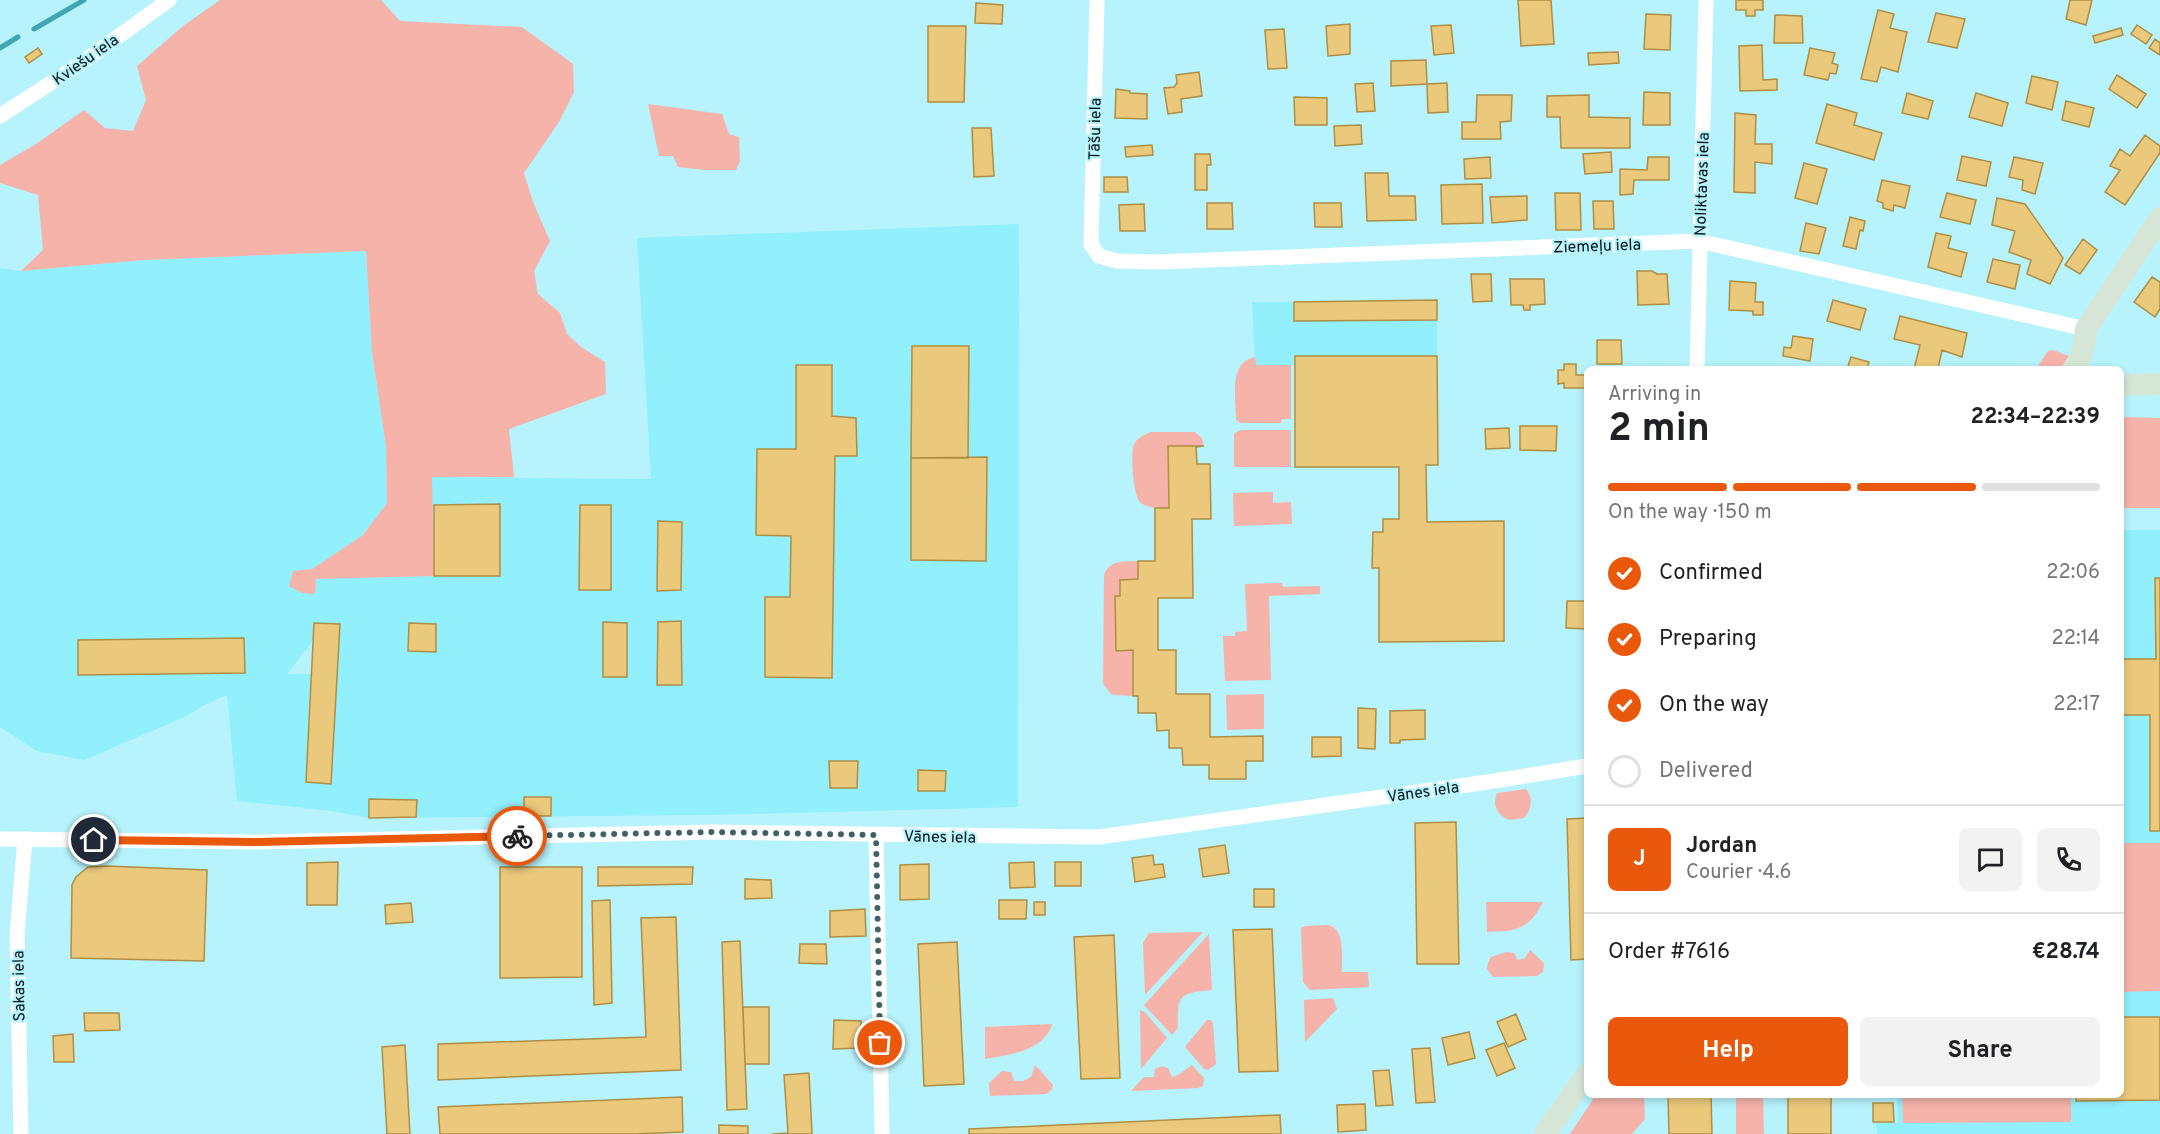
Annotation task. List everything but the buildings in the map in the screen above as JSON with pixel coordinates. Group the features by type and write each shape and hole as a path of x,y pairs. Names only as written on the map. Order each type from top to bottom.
{"street":[{"name":"Kviešu iela","path":"0,116 83,62 169,0"},
{"name":"Tāšu iela","path":"1097,0 1091,244 1099,256"},
{"name":"Noliktavas iela","path":"1697,366 1706,0"},
{"path":"2076,366 2085,343 2086,329 2160,218"},
{"name":"Ziemeļu iela","path":"1099,256 1117,261 1158,262 1700,241 2086,329"},
{"path":"2124,385 2160,384"},
{"name":"Vānes iela","path":"0,839 257,842 712,832 1099,837 1584,766"},
{"path":"876,835 882,1134"},
{"name":"Sakas iela","path":"21,1134 17,934 25,839"},
{"path":"1545,1134 1584,1078"}],"shaded area":[{"path":"220,0 381,0 400,21 522,27 573,64 574,92 559,122 524,173 533,202 550,241 534,271 538,294 560,313 567,334 581,347 605,362 606,394 509,429 514,477 432,477 434,576 316,579 315,594 302,593 289,586 293,571 312,569 363,535 387,503 386,447 372,352 366,251 145,260 21,271 43,250 38,195 0,183 0,165 36,144 84,110 105,128 133,131 146,100 137,66 183,26"},
{"path":"648,104 722,114 729,134 739,137 740,161 736,170 678,167 673,156 659,156"},
{"path":"1019,224 1018,807 710,815 369,818 332,811 237,801 227,695 185,717 84,760 37,751 0,727 0,268 21,271 145,260 366,251 372,352 386,447 387,503 363,535 312,569 315,594 316,579 433,576 432,477 651,479 637,238","holes":["312,642 312,674 288,674"]},
{"path":"1252,302 1294,302 1294,321 1437,320 1437,356 1295,356 1295,365 1255,365"},
{"path":"2053,350 2069,356 2062,366 2038,366 2048,351"},
{"path":"1255,357 1256,365 1291,365 1291,419 1282,419 1281,423 1240,423 1236,420 1235,382 1237,374 1246,360"},
{"path":"2124,417 2160,418 2160,508 2124,508"},
{"path":"1241,430 1291,430 1291,467 1234,467 1234,433"},
{"path":"1151,432 1195,432 1202,438 1204,446 1168,447 1169,508 1144,505 1138,499 1134,485 1133,447 1140,438"},
{"path":"1273,492 1273,503 1291,502 1292,524 1234,526 1233,493"},
{"path":"2124,530 2160,530 2160,1134 1877,1134 1876,1123 1898,1123 1897,1098 2124,1098"},
{"path":"1138,561 1138,579 1120,580 1117,651 1133,650 1133,696 1112,695 1103,684 1104,574 1114,564"},
{"path":"1282,583 1283,587 1320,586 1320,594 1269,596 1271,680 1225,681 1223,636 1235,636 1235,632 1247,631 1245,584"},
{"path":"1264,694 1264,729 1227,730 1226,695"},
{"path":"1526,789 1531,804 1524,818 1509,820 1501,815 1495,806 1497,793"},
{"path":"2124,843 2160,843 2160,991 2124,992"},
{"path":"1486,902 1543,902 1527,924 1506,931 1487,932"},
{"path":"1329,925 1334,928 1340,938 1342,972 1368,972 1369,987 1310,990 1303,982 1301,928"},
{"path":"1203,932 1145,995 1143,943 1149,933"},
{"path":"1209,934 1212,990 1193,993 1182,998 1178,1009 1178,1028 1172,1035 1144,1005"},
{"path":"1530,950 1544,963 1543,972 1537,976 1493,977 1487,969 1491,957 1506,952 1514,953 1518,960 1525,958"},
{"path":"1333,998 1337,1009 1305,1042 1304,1000"},
{"path":"1140,1010 1145,1012 1167,1038 1141,1069"},
{"path":"1207,1020 1213,1023 1216,1064 1208,1070 1204,1069 1185,1047"},
{"path":"1052,1024 1048,1033 1034,1046 985,1059 985,1027"},
{"path":"1035,1065 1053,1085 1052,1090 1046,1094 990,1096 989,1083 1002,1071 1011,1072 1014,1081 1023,1081 1031,1077"},
{"path":"1192,1065 1204,1078 1203,1086 1131,1091 1144,1077 1154,1077 1155,1069 1162,1066 1168,1068 1172,1077"},
{"path":"1594,1098 1644,1098 1645,1119 1632,1134 1570,1134"},
{"path":"1736,1098 1763,1098 1764,1134 1736,1134"},
{"path":"1902,1098 2071,1098 2071,1122 1903,1123"}],"waterway":[{"path":"34,29 84,0"},
{"path":"0,48 18,37"}],"way so far":[{"path":"517,836 712,832 876,835 880,1043"}],"route":[{"path":"94,840 257,842 517,836"}]}
